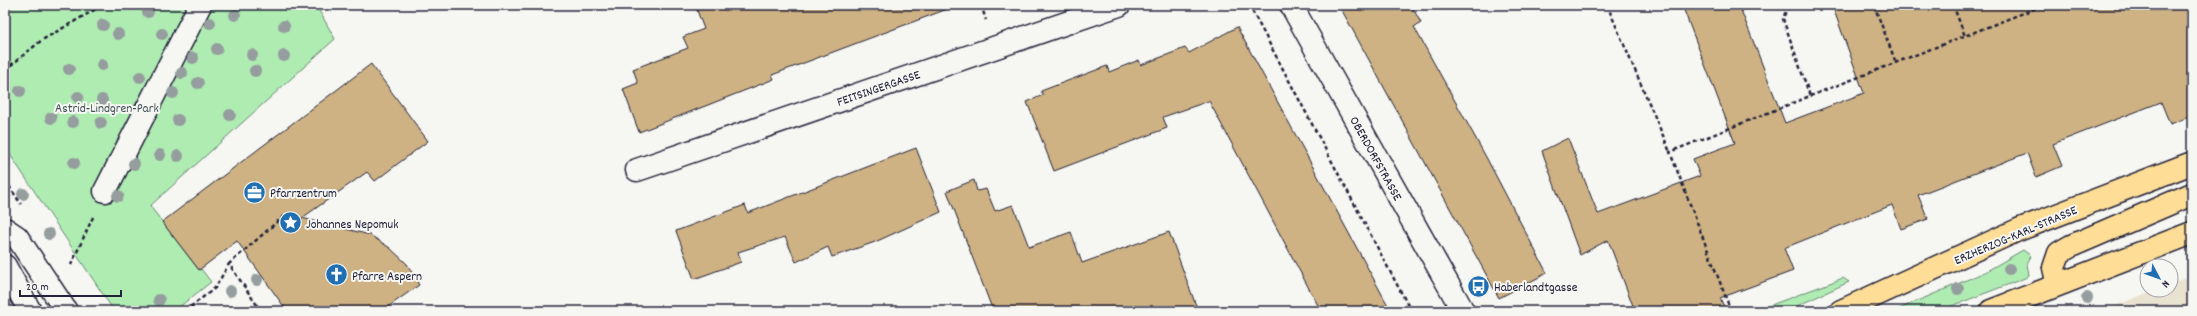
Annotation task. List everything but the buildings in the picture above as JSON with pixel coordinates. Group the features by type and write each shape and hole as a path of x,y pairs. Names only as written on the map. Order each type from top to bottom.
{"main road":[{"name":"ERZHERZOG-KARL-STRASSE","path":"1841,311 2018,230 2192,163"},
{"path":"2058,285 2054,268 2059,253 2071,246 2192,194"},
{"path":"1991,311 2192,233"}],"street":[{"path":"105,191 200,5"},
{"name":"FEITSINGERGASSE","path":"637,170 1119,5"},
{"name":"OBERDORFSTRASSE","path":"1291,5 1463,311"},
{"path":"5,229 17,236 66,311"},
{"path":"5,266 30,311"}],"path":[{"path":"5,70 42,40 103,5"},
{"path":"1249,5 1411,311"},
{"path":"1608,5 1670,152 1731,311"},
{"path":"1788,5 1783,19 1810,96"},
{"path":"1874,5 1896,63"},
{"path":"1953,5 1965,36"},
{"path":"2032,5 2034,9"},
{"path":"1670,152 2044,5"},
{"path":"70,267 105,191"},
{"path":"185,311 215,288 229,264 285,214"},
{"path":"229,264 261,311"}],"shaded area":[{"path":"2192,275 2192,311 2102,311 2139,296 2139,298 2179,298 2179,281"}],"green space":[{"name":"Astrid-Lindgren-Park","path":"5,5 316,5 335,39 150,206 199,270 201,269 211,282 174,311 114,311 5,147"},
{"path":"2023,250 2031,256 2027,264 2029,275 2025,278 1939,311 1894,311 1985,272"},
{"path":"1843,278 1849,282 1786,311 1755,311"}],"place":[{"name":"Pfarrzentrum","path":"254,192"},
{"name":"Johannes Nepomuk","path":"290,223"},
{"name":"Pfarre Aspern","path":"337,275"},
{"name":"Haberlandtgasse","path":"1479,286"}]}
